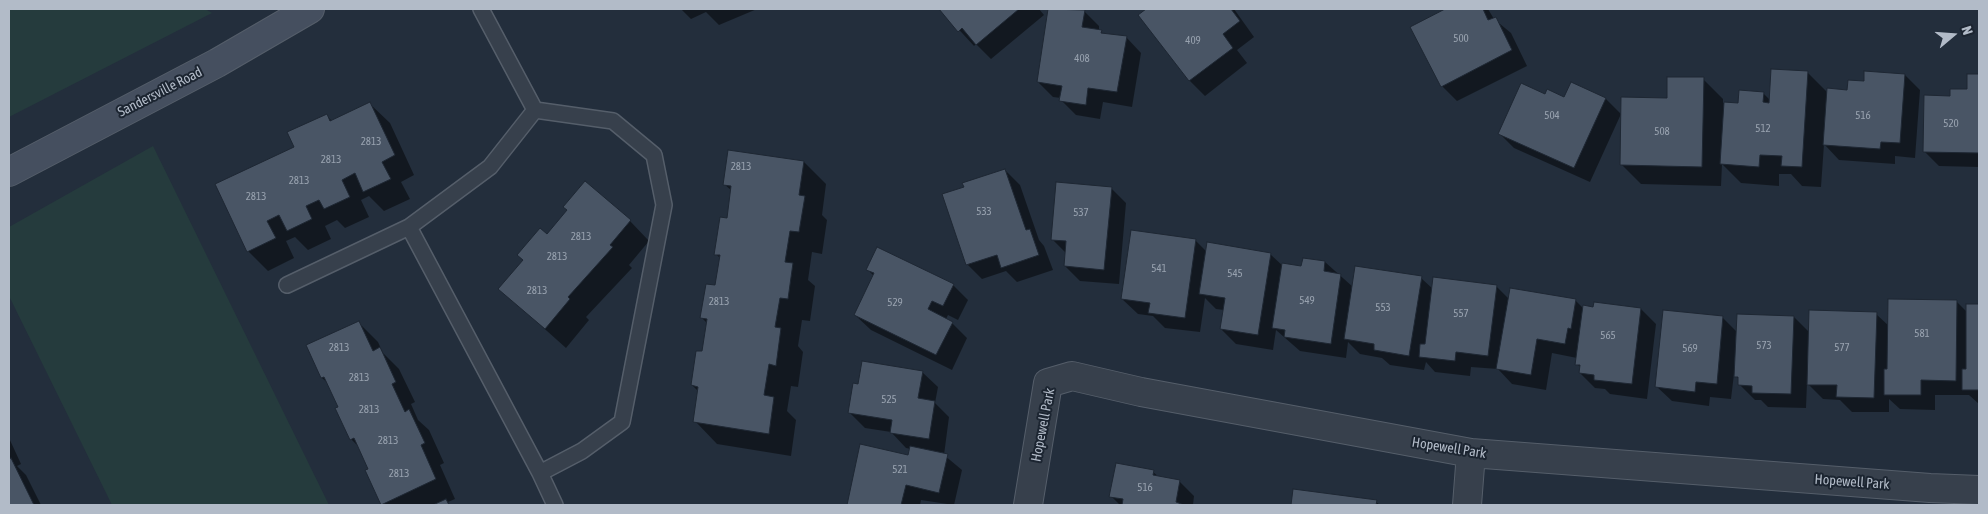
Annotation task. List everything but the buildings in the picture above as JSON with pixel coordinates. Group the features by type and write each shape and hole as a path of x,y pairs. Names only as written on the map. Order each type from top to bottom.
{"street":[{"name":"Sandersville Road","path":"9,172 217,63 310,9"},
{"name":"Hopewell Park","path":"1028,505 1048,383 1072,376 1141,392 1471,453 1930,497 1979,490"},
{"path":"1467,505 1471,453"}],"lane":[{"path":"480,9 535,110"},
{"path":"287,285 409,227 490,167 535,110"},
{"path":"535,110 613,122 654,155 664,205 622,422 582,451 540,473"},
{"path":"409,227 540,473 555,505"}],"green space":[{"path":"9,9 205,9 212,13 9,117"},
{"path":"153,146 329,505 112,505 9,296 9,227"}]}
